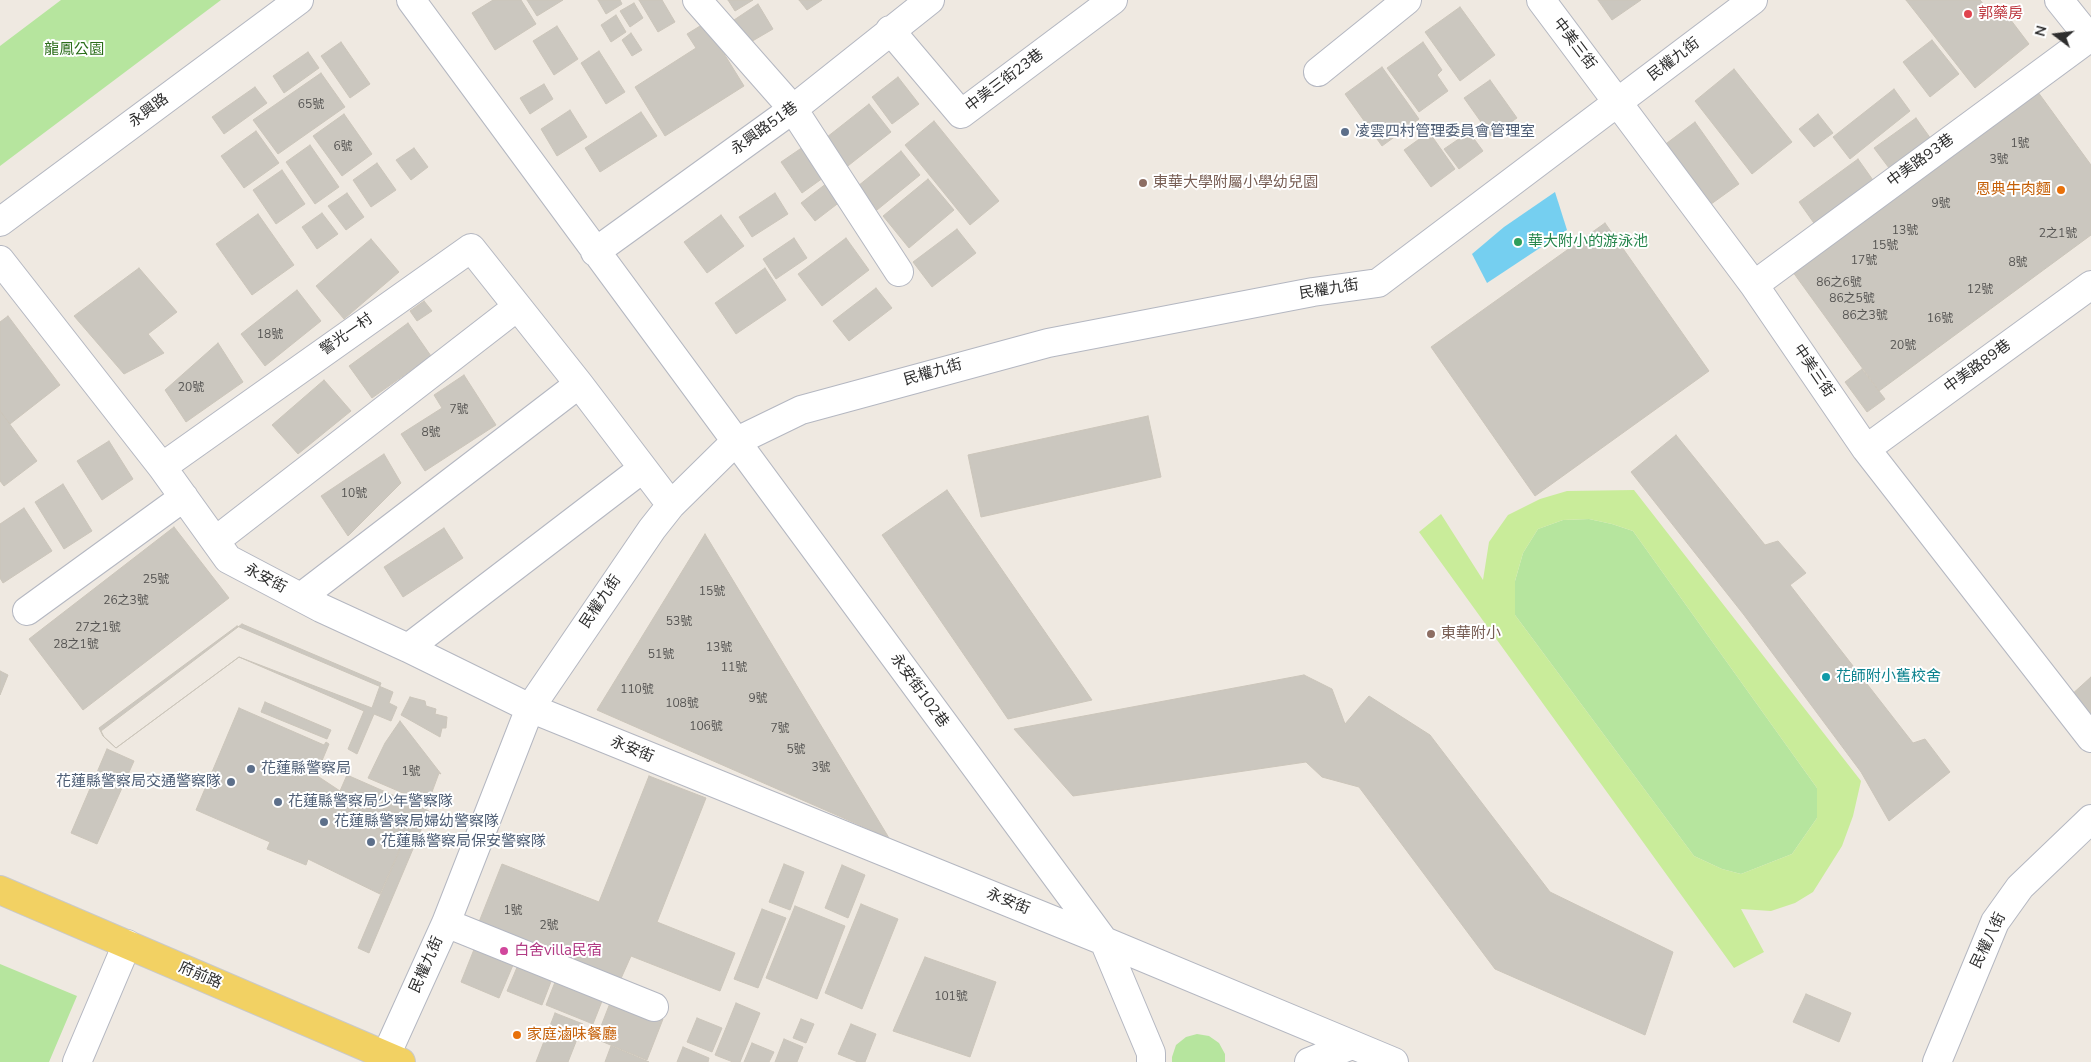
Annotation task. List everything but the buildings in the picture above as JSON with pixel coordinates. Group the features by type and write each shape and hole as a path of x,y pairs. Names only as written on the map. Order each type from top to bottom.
{"main road":[{"name":"府前路","path":"0,890 390,1060"}],"street":[{"name":"永興路","path":"0,222 299,0"},
{"path":"411,0 735,442"},
{"path":"697,0 793,109 899,272"},
{"name":"永興路51巷","path":"595,252 793,109 930,0"},
{"name":"中美三街23巷","path":"890,30 961,114 1113,0"},
{"path":"1318,72 1407,0"},
{"name":"中美三街","path":"1541,0 1754,284 1866,449 2091,738"},
{"name":"民權九街","path":"390,1060 530,708 652,529 671,505 735,442 801,410 1048,343 1313,292 1378,283 1753,0"},
{"path":"2059,0 2090,39"},
{"name":"中美路93巷","path":"1754,284 2090,39"},
{"name":"警光一村","path":"162,467 471,248 579,384 671,505"},
{"name":"永安街","path":"0,260 162,467 228,559 301,597 530,708 1104,941 1394,1062"},
{"name":"中美路89巷","path":"1866,449 2091,285"},
{"path":"215,541 517,307"},
{"path":"301,597 579,384"},
{"name":"永安街102巷","path":"735,442 1104,941 1151,1053 1151,1062"},
{"path":"408,648 642,469"},
{"path":"27,611 184,497"},
{"name":"民權八街","path":"1937,1062 1995,922 2020,888 2091,818"},
{"path":"446,923 654,1007"},
{"path":"77,1062 127,944"},
{"path":"1309,1062 1352,1045"}],"green space":[{"name":"龍鳳公園","path":"61,0 221,0 0,166 0,46"},
{"path":"1634,490 1861,781 1853,816 1842,846 1813,892 1795,903 1771,911 1741,909 1764,952 1734,968 1419,532 1441,514 1483,580 1489,542 1508,515 1540,499 1567,491","holes":["1589,519 1633,531 1817,788 1817,818 1792,854 1741,874 1722,869 1694,856 1515,615 1515,581 1523,553 1538,529 1563,520"]},
{"path":"1589,519 1633,531 1817,788 1817,818 1792,854 1741,874 1722,869 1694,856 1515,615 1515,581 1523,553 1538,529 1563,520"},
{"path":"0,964 77,996 49,1062 0,1062"},
{"path":"1197,1034 1209,1036 1219,1043 1225,1054 1225,1062 1172,1062 1176,1045 1186,1037"}],"water":[{"name":"華大附小的游泳池","path":"1555,192 1567,230 1487,283 1472,254 1504,227"}],"place":[{"name":"郭藥房","path":"1968,14"},
{"name":"凌雲四村管理委員會管理室","path":"1345,132"},
{"name":"東華大學附屬小學幼兒園","path":"1143,183"},
{"name":"恩典牛肉麵","path":"2061,190"},
{"name":"華大附小的游泳池","path":"1518,242"},
{"name":"東華附小","path":"1431,634"},
{"name":"花師附小舊校舍","path":"1826,677"},
{"name":"花蓮縣警察局","path":"251,769"},
{"name":"花蓮縣警察局交通警察隊","path":"231,782"},
{"name":"花蓮縣警察局少年警察隊","path":"278,802"},
{"name":"花蓮縣警察局婦幼警察隊","path":"324,822"},
{"name":"花蓮縣警察局保安警察隊","path":"371,842"},
{"name":"白舍villa民宿","path":"504,951"},
{"name":"家庭滷味餐廳","path":"517,1035"}]}
